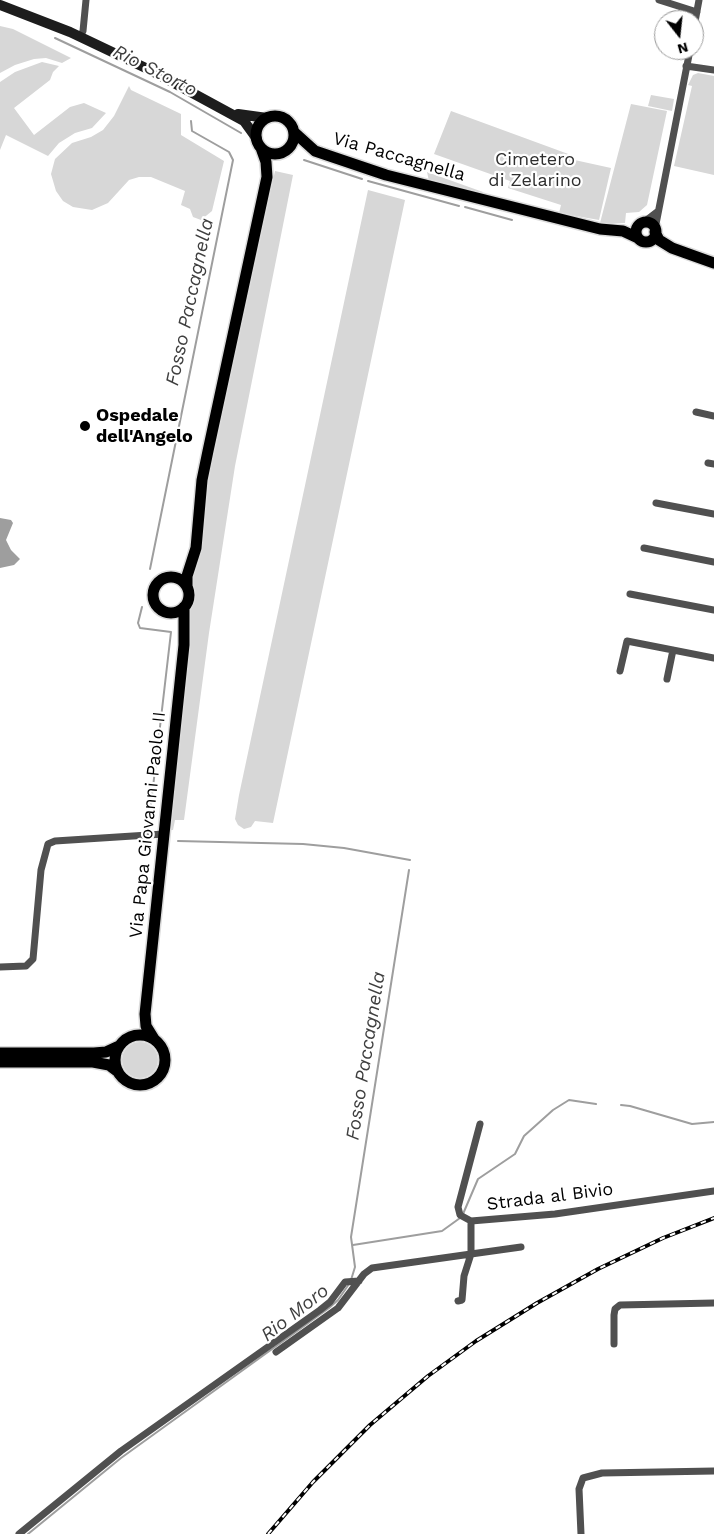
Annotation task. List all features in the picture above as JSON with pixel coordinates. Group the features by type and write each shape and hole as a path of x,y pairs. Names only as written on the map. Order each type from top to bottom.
{"main road":[{"path":"0,6 80,37 232,113 248,124 259,143 266,162 267,177 206,461 196,548 190,565 186,587 188,598 184,607 178,612 168,613"},
{"path":"232,113 267,118 274,116 283,118 290,124 294,132 292,142 267,177"},
{"path":"267,118 257,128 259,143 271,153 284,151"},
{"name":"Via Paccagnella","path":"294,132 315,151"},
{"name":"Via Paccagnella","path":"284,151 315,151 386,175 590,226 623,232 714,263"},
{"path":"655,230 653,238 642,239 636,230 642,223 652,224 655,230 659,240 672,248"},
{"name":"Via Paccagnella","path":"590,226 642,223"},
{"path":"185,638 177,620 157,607 153,593 158,582 184,572 190,565"},
{"path":"172,577 181,581 186,587"},
{"name":"Via Papa Giovanni Paolo II","path":"154,1039 146,1026 145,1014 185,638 184,607"},
{"name":"Via Papa Giovanni Paolo II","path":"131,1036 145,1014"},
{"path":"0,1053 106,1052 131,1036 142,1035 154,1039 162,1048 165,1058 164,1068 158,1078 147,1084 136,1085 126,1082 109,1065 93,1062 0,1062"},
{"path":"117,1071 114,1059 118,1046"}],"street":[{"path":"80,37 83,31 86,0"},
{"path":"659,0 691,10"},
{"path":"655,230 688,60"},
{"path":"686,66 714,70"},
{"path":"642,223 657,212"},
{"path":"696,412 714,416"},
{"path":"656,503 714,514"},
{"path":"644,548 714,562"},
{"path":"630,594 714,610"},
{"path":"620,671 627,640 714,658"},
{"path":"667,679 673,650"},
{"path":"0,967 26,966 33,959 41,870 48,844 55,841 164,834"},
{"path":"466,1218 458,1207 480,1124"},
{"name":"Strada al Bivio","path":"458,1301 462,1300 464,1276 471,1254 466,1218 555,1214 714,1191"},
{"path":"19,1534 121,1451 320,1310 330,1302 340,1287 354,1281 368,1270 377,1266 521,1247"},
{"path":"276,1352 338,1308 354,1281"},
{"path":"614,1344 614,1315 615,1309 620,1305 714,1303"},
{"path":"581,1534 579,1489 584,1478 602,1473 714,1472"}],"green space":[{"path":"0,26 13,29 71,58 62,63 46,58 34,59 15,65 0,73"},
{"path":"42,62 59,66 53,72 50,80 14,108 34,135 70,107 84,103 106,113 92,128 75,133 59,143 48,156 6,135 0,150 0,82 15,72"},
{"path":"698,73 714,76 714,175 674,166 692,86 688,85 693,75"},
{"path":"129,86 131,90 181,114 181,135 224,161 212,211 201,220 193,217 190,209 181,205 185,191 151,177 139,177 129,180 108,203 92,210 73,207 63,201 56,191 51,174 55,159 72,143 91,137 103,130 114,116"},
{"path":"651,95 674,99 672,111 648,106"},
{"path":"631,104 667,111 647,205 639,212 626,213 625,223 600,223"},
{"name":"Cimetero di Zelarino","path":"451,111 571,155 570,159 611,168 599,220 559,213 561,205 508,188 510,181 434,154"},
{"path":"275,171 293,175 235,466 209,633 184,820 175,820 173,830 171,830 190,635 187,609 191,597 189,586 210,472"},
{"path":"427,172 483,192 429,181"},
{"path":"368,190 405,200 273,823 255,821 251,827 244,829 238,825 235,819 239,795"},
{"path":"140,1042 147,1043 153,1047 157,1053 157,1067 153,1073 147,1077 140,1078 133,1077 127,1073 123,1067 122,1060 123,1053 127,1047 133,1043"}],"shaded area":[{"path":"0,518 11,520 13,523 6,540 11,550 20,559 14,565 0,568"}],"waterway":[{"name":"Rio Storto","path":"55,38 170,92 241,133"},
{"name":"Fosso Paccagnella","path":"150,569 233,160 229,152 192,131 191,121"},
{"name":"Rio Storto","path":"304,160 362,179"},
{"name":"Rio Storto","path":"368,181 459,206"},
{"name":"Rio Storto","path":"465,207 512,220"},
{"name":"Fosso Paccagnella","path":"142,607 138,623 140,628 171,632 148,830"},
{"name":"Fosso Paccagnella","path":"147,838 146,841 152,841"},
{"name":"Fosso Paccagnella","path":"178,841 303,844 344,848 410,860"},
{"name":"Fosso Paccagnella","path":"351,1280 355,1267 351,1237 409,870"},
{"name":"Rio Moro","path":"463,1214 478,1179 515,1154 524,1136 553,1110 569,1100 596,1104"},
{"name":"Rio Moro","path":"621,1105 692,1124 714,1122"},
{"name":"Rio Moro","path":"353,1245 442,1231 460,1218"},
{"name":"Rio Moro","path":"28,1534 121,1458 329,1308 338,1300 349,1284"}],"railway":[{"path":"268,1534 313,1482 370,1425 428,1376 476,1341 537,1303 598,1269 663,1238 714,1218"}],"place":[{"name":"Ospedale dell'Angelo","path":"85,426"}]}
